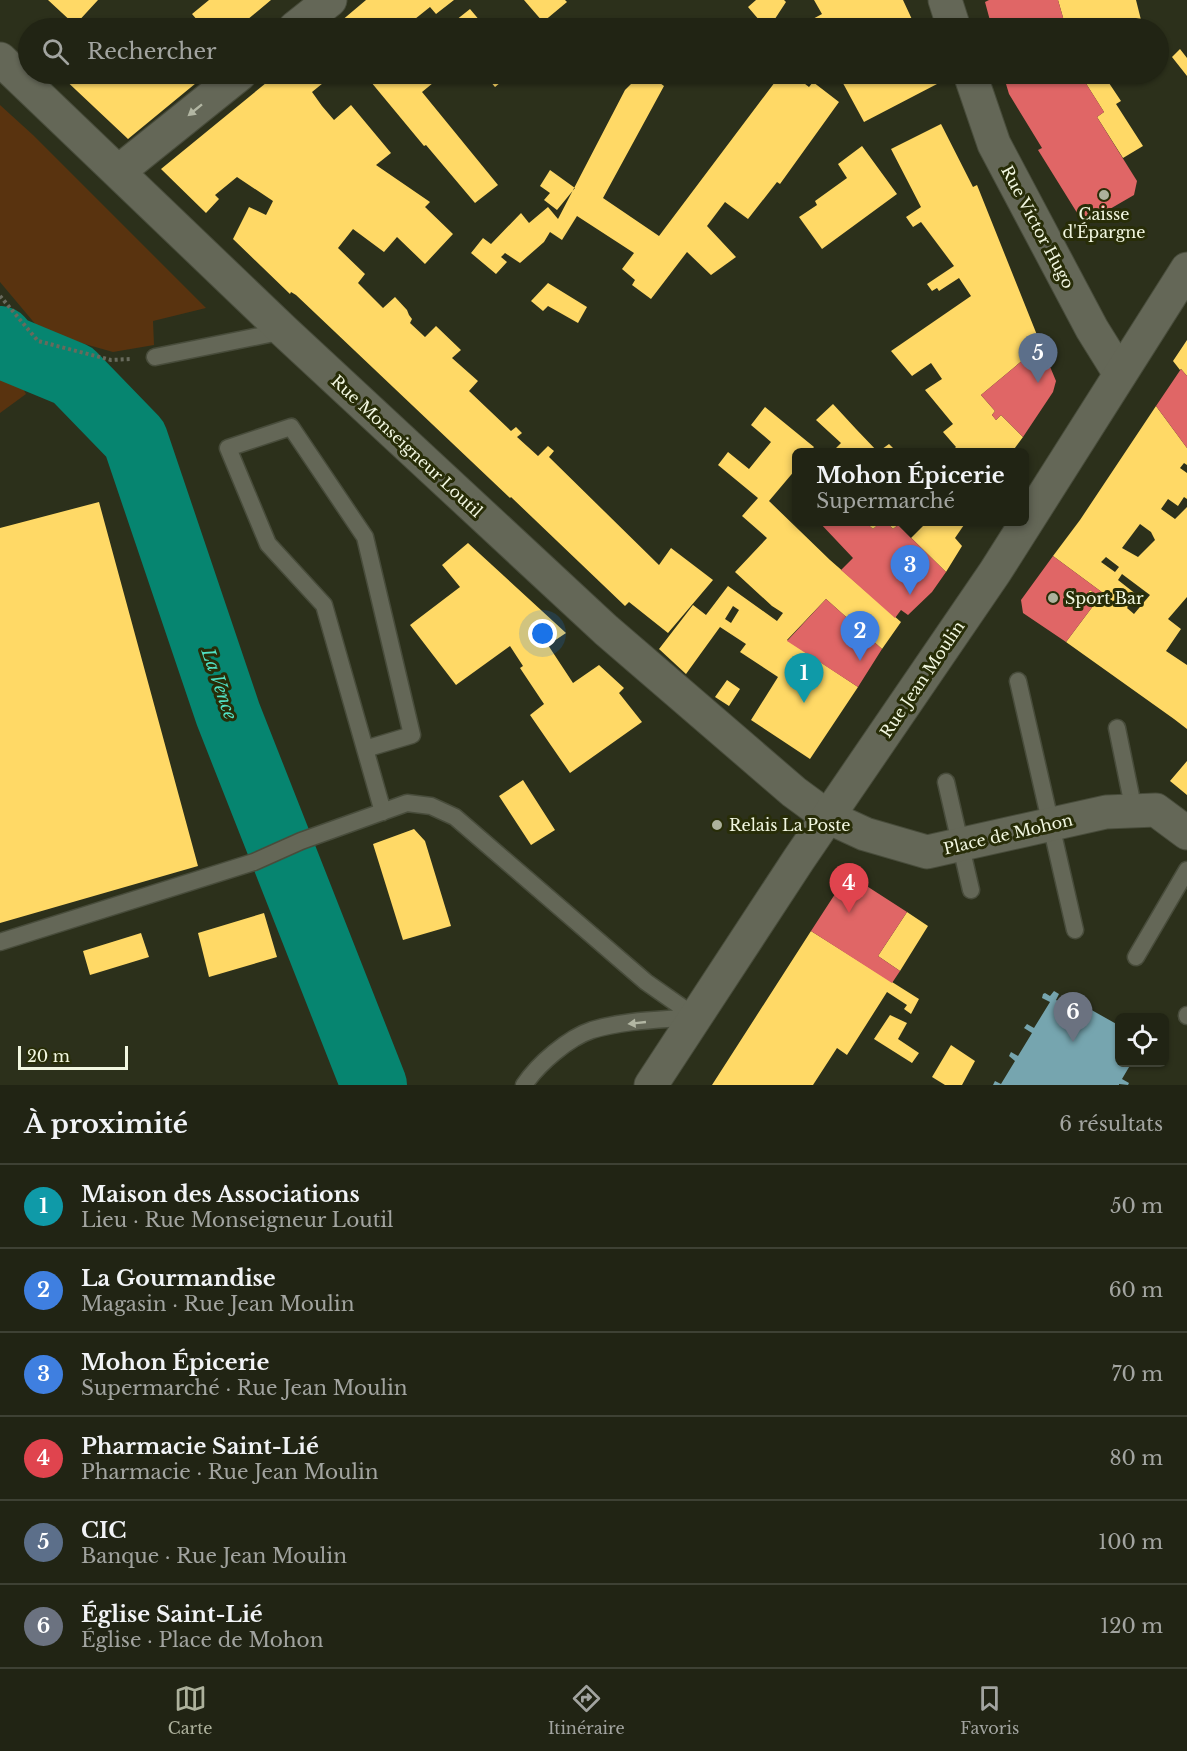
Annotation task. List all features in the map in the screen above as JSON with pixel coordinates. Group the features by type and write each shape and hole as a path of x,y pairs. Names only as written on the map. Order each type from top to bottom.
{"street":[{"path":"308,18 330,0"},
{"path":"945,0 951,18"},
{"name":"Rue Monseigneur Loutil","path":"0,59 18,76"},
{"name":"Rue Monseigneur Loutil","path":"26,84 284,331 606,630 794,792 828,817"},
{"path":"118,172 228,84"},
{"name":"Rue Victor Hugo","path":"973,84 994,144 1092,329 1120,374"},
{"name":"Rue Jean Moulin","path":"1029,518 1187,269"},
{"name":"Rue Jean Moulin","path":"651,1085 1024,526"},
{"name":"Place de Mohon","path":"828,817 866,834 927,852 1106,812 1156,810 1187,833"}],"lane":[{"path":"155,357 284,331"},
{"path":"365,749 412,735 365,537 291,428 228,448 268,544 324,605 365,749 383,812"},
{"path":"1018,681 1075,930"},
{"path":"1117,728 1134,811"},
{"path":"946,782 971,890"},
{"path":"0,942 254,862 407,804 431,806 455,817 646,982 696,1017"},
{"path":"1136,957 1187,870"},
{"path":"524,1085 533,1072 561,1047 591,1031 626,1024 696,1017"}],"path":[{"path":"0,296 38,342 111,360 155,357"}],"shaded area":[{"path":"0,105 206,308 153,321 154,345 113,352 42,332 0,282"},
{"path":"0,347 26,394 0,413"}],"building: Logements":[{"path":"48,0 98,0 81,18 67,18"},
{"path":"209,0 271,0 249,18 195,18 192,14"},
{"path":"366,0 454,0 436,14 430,7 416,18 345,18"},
{"path":"524,0 565,0 567,2 548,18 540,18"},
{"path":"756,0 784,0 786,2 776,18 757,18 748,7"},
{"path":"814,0 903,0 911,18 815,18 822,14"},
{"path":"1058,0 1136,0 1140,18 1063,18"},
{"path":"470,9 478,18 459,18"},
{"path":"1180,49 1187,58 1187,76 1172,57"},
{"path":"70,84 195,84 128,139"},
{"path":"265,84 322,84 312,92 334,120 351,105 391,153 376,165 430,202 425,207 453,234 425,264 397,237 384,252 353,229 338,248 365,274 358,283 383,308 395,297 407,310 412,319 410,323 425,337 436,326 461,350 452,358 478,381 469,391 511,431 516,427 522,433 517,437 538,456 548,446 554,451 549,457 659,565 671,548 713,580 668,633 629,602 625,606 296,295 291,292 290,294 233,239 249,207 266,215 273,201 237,177 215,195 219,199 206,213 161,169"},
{"path":"373,84 432,84 422,92 498,185 475,203 426,145 424,146"},
{"path":"631,84 661,84 664,86 603,198 659,236 773,84 805,84 809,87 816,84 839,102 780,184 777,182 748,219 725,202 707,226 736,257 711,275 687,252 651,299 632,285 635,280 622,269 634,253 577,216 562,240 550,232 544,242 520,263 505,253 501,257 507,262 496,274 471,253 483,238 491,244 521,213 529,223 548,207 558,219 625,90"},
{"path":"843,84 937,84 864,122"},
{"path":"1086,84 1110,84 1121,101 1116,104 1143,146 1123,158 1097,117 1104,112"},
{"path":"941,124 973,187 977,185 1041,345 981,395 995,411 992,415 996,420 1001,415 1023,437 1015,448 955,448 943,432 953,424 925,390 942,379 931,363 912,376 891,351 971,296 959,278 939,291 937,288 932,291 927,284 954,266 921,222 913,227 906,217 921,207 891,149"},
{"path":"862,146 897,194 822,249 799,217 817,205 815,201 847,178 838,164"},
{"path":"550,170 575,188 557,210 544,200 550,193 540,186"},
{"path":"548,283 587,307 578,323 548,306 543,311 531,301"},
{"path":"1187,340 1187,376 1173,361"},
{"path":"833,404 874,448 836,448 841,443 816,420"},
{"path":"1156,406 1187,448 1187,465 1184,463 1180,468 1187,473 1187,499 1184,497 1178,506 1168,499 1161,509 1175,519 1187,507 1187,597 1168,619 1181,629 1166,651 1187,665 1187,729 1066,642 1093,606 1083,599 1090,590 1099,597 1103,593 1053,556 1080,520","holes":["1140,524 1151,532 1155,540 1138,557 1122,548","1106,557 1119,567 1115,572 1101,562","1122,574 1150,595 1134,614 1127,608 1137,595 1118,580"]},
{"path":"765,407 814,447 792,448 792,474 769,501 792,523 792,526 795,526 901,622 882,649 826,599 787,640 858,687 810,759 751,720 778,677 740,652 746,644 720,627 686,674 659,649 693,605 706,615 728,586 777,621 783,613 772,606 735,572 767,538 742,516 758,498 718,465 728,452 749,469 771,442 751,425","holes":["733,606 739,610 731,623 725,619"]},
{"path":"99,502 198,866 0,923 0,528"},
{"path":"899,526 963,526 955,538 962,546 946,572"},
{"path":"468,543 566,633 548,645 573,683 599,665 624,688 619,693 642,722 570,773 530,715 544,704 520,668 523,666 510,646 456,685 410,625 460,587 442,565"},
{"path":"727,680 740,689 729,706 715,697"},
{"path":"1187,761 1187,795 1170,781"},
{"path":"523,780 555,830 531,845 499,796"},
{"path":"414,829 425,841 451,926 403,940 373,844"},
{"path":"907,912 928,926 900,971 878,956"},
{"path":"264,913 277,957 209,977 198,933"},
{"path":"811,931 919,999 911,1014 904,1009 907,1005 887,992 847,1055 837,1048 813,1085 712,1085"},
{"path":"141,933 149,957 90,975 83,951"},
{"path":"890,1015 907,1023 898,1039 919,1053 912,1063 874,1039"},
{"path":"951,1045 975,1061 962,1085 945,1085 932,1077"}],"building: Commerces":[{"path":"989,0 1058,0 1063,18 989,18 985,2"},
{"path":"1006,84 1086,84 1104,112 1097,117 1137,181 1134,195 1084,224 1038,150 1042,148 1009,94"},
{"path":"1041,345 1056,381 1053,392 1023,437 1001,415 996,420 992,415 995,411 981,395"},
{"path":"1181,369 1187,376 1187,448 1156,406"},
{"path":"823,526 870,526 873,529 876,526 890,526 893,529 899,526 946,572 932,592 908,615 901,610 895,618 841,570 853,558"},
{"name":"Sport Bar","path":"1053,556 1103,593 1099,597 1090,590 1083,599 1093,606 1066,642 1023,613 1021,600"},
{"path":"826,599 882,649 858,687 787,641"},
{"path":"848,874 907,912 878,956 900,971 892,983 811,931"}],"building: Public":[{"path":"1054,991 1059,994 1056,1000 1063,1004 1065,1000 1072,999 1115,1023 1115,1067 1129,1067 1122,1079 1129,1083 1128,1085 993,1085 995,1081 1001,1084 1015,1061 1009,1056 1011,1052 1018,1056 1032,1033 1024,1028 1027,1024 1034,1028 1050,1002 1042,998 1043,994 1050,996"}],"waterway":[{"name":"La Vence","path":"0,339 8,348 73,375 135,439 228,714 374,1085"}],"place":[{"name":"Caisse d'Épargne","path":"1104,195"},
{"name":"CIC","path":"1038,383"},
{"name":"Mohon Épicerie","path":"910,595"},
{"name":"Sport Bar","path":"1053,598"},
{"name":"La Gourmandise","path":"860,661"},
{"name":"Maison des Associations","path":"804,703"},
{"name":"Relais La Poste","path":"717,825"},
{"name":"Pharmacie Saint-Lié","path":"849,913"},
{"name":"Église Saint-Lié","path":"1073,1042"}]}
